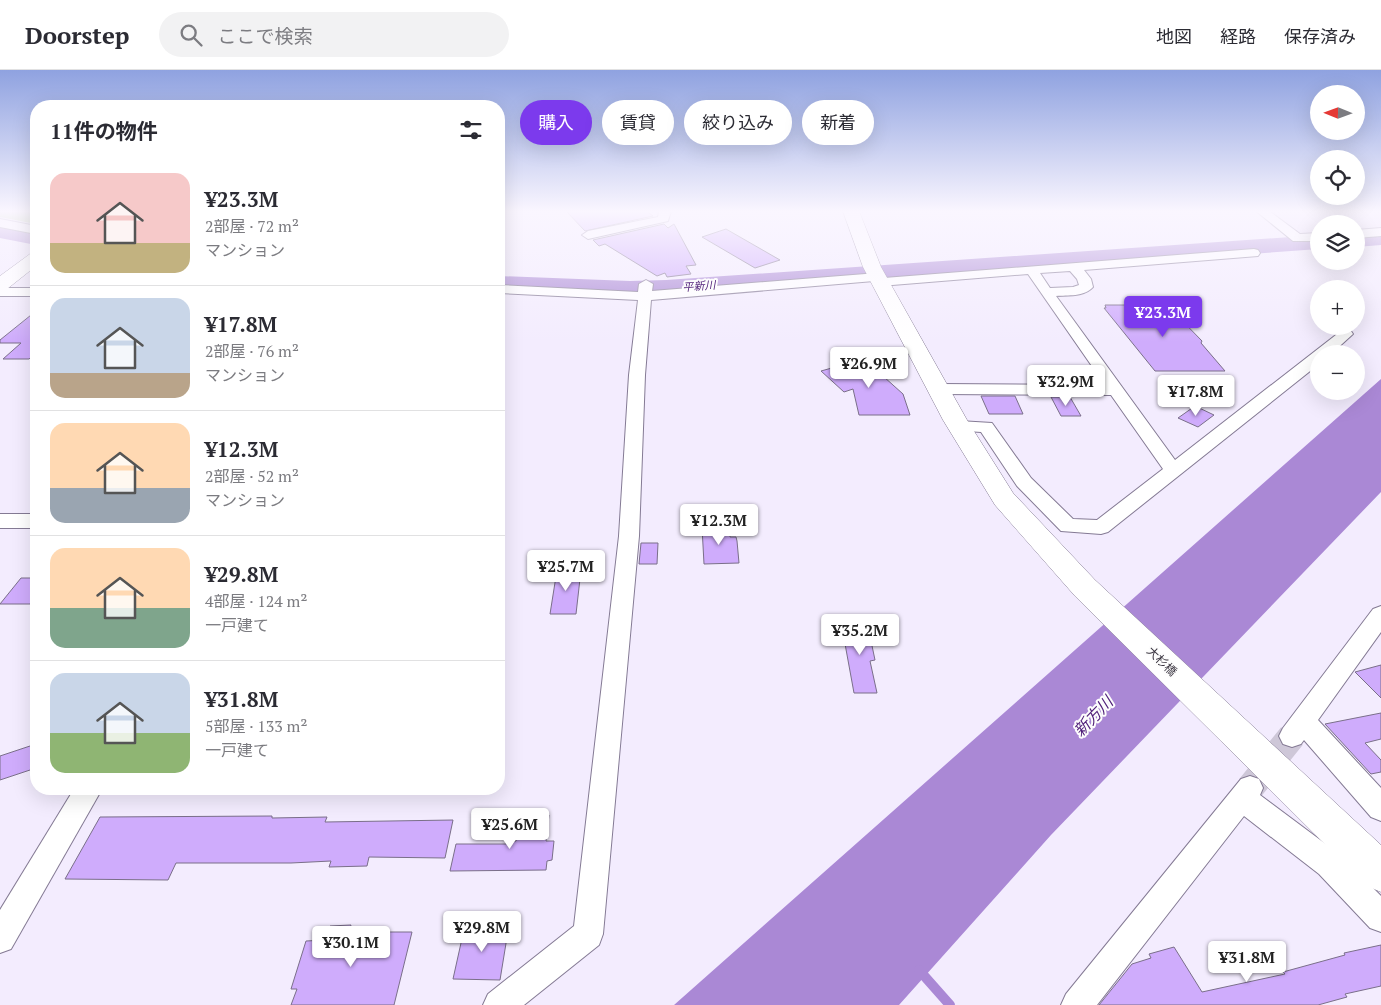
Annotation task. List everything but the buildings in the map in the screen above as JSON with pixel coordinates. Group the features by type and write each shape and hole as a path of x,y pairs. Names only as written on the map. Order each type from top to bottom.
{"street":[{"name":"大杉橋","path":"868,255 877,276 959,426 1004,499 1085,588 1381,872"},
{"path":"505,289 646,290 877,276 1032,270 1233,255"},
{"path":"0,285 30,262"},
{"path":"1047,292 1075,291 1086,288 1084,278 1073,267"},
{"path":"1032,270 1173,470"},
{"path":"505,278 646,290"},
{"path":"499,1005 588,934 629,536 637,375 646,290"},
{"path":"0,292 30,292"},
{"path":"1332,345 1345,335"},
{"path":"959,426 986,426 1024,482 1068,526 1101,527 1310,363"},
{"path":"939,389 1116,390"},
{"path":"0,521 30,521"},
{"path":"1381,615 1298,728 1381,808"},
{"path":"1077,1005 1246,793 1329,864 1381,917"},
{"path":"0,938 85,795"}],"water":[{"name":"新方川","path":"1381,379 1381,492 1051,835 899,1005 674,1005 1357,400 1365,400 1365,393"}],"waterway":[{"name":"平新川","path":"505,284 630,289 666,288 1140,255"},
{"path":"919,970 950,1005"}],"tunnel":[{"path":"1250,788 1292,736"}]}
